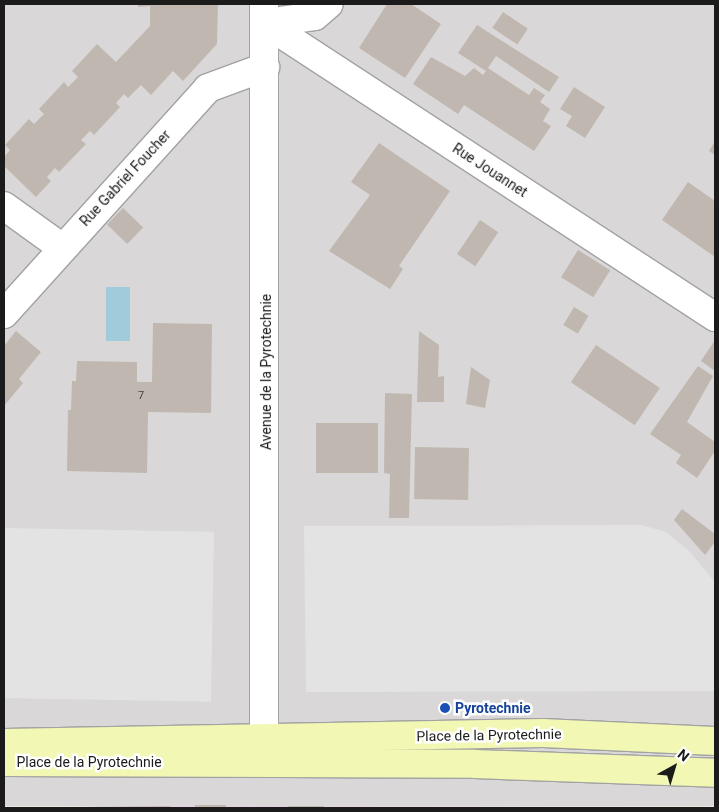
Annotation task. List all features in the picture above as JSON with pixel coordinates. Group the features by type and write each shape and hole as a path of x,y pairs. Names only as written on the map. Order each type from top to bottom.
{"main road":[{"name":"Place de la Pyrotechnie","path":"4,762 263,751 543,733 715,741"},
{"name":"Place de la Pyrotechnie","path":"4,743 263,751 475,764 715,773"}],"street":[{"path":"265,13 315,16 329,4"},
{"name":"Avenue de la Pyrotechnie","path":"263,751 265,13"},
{"name":"Rue Jouannet","path":"265,13 715,317"},
{"name":"Rue Gabriel Foucher","path":"4,314 61,247 208,88 265,67"},
{"path":"4,206 61,247"}],"shaded area":[{"path":"4,4 715,4 715,806 4,806"},
{"path":"642,525 666,532 690,552 715,582 715,691 306,692 304,526"},
{"path":"4,528 214,532 211,702 4,698"},
{"path":"195,805 288,806 715,807 4,808"}],"water":[{"path":"106,287 130,287 130,341 106,341"}],"building":[{"path":"138,4 218,4 217,44 183,81 173,71 151,95 141,85 128,98 124,94 116,103 120,107 94,135 90,131 81,140 86,144 59,172 55,168 47,177 51,181 36,197 4,166 4,157 10,150 5,145 29,119 34,124 44,114 39,109 64,82 68,87 78,77 72,71 97,44 116,62 150,26 150,6 138,7"},
{"path":"387,4 411,4 441,24 405,78 359,48"},
{"path":"503,12 528,29 517,45 492,28"},
{"path":"477,25 559,77 549,92 496,56 488,68 529,95 534,88 545,95 540,102 550,109 543,121 551,126 534,151 464,105 458,114 413,84 431,57 465,76 474,68 483,75 486,71 458,53"},
{"path":"574,87 605,107 585,138 566,126 572,116 560,109"},
{"path":"715,141 715,155 709,151"},
{"path":"379,143 450,191 399,266 403,269 390,289 329,251 370,195 351,182"},
{"path":"688,182 715,201 715,257 662,220"},
{"path":"123,208 143,227 127,244 107,225"},
{"path":"480,220 498,232 475,266 457,254"},
{"path":"578,250 610,270 593,297 561,277"},
{"path":"574,307 589,316 578,334 563,325"},
{"path":"153,323 212,324 211,413 148,412 147,473 67,471 68,410 71,410 72,381 76,381 77,361 137,362 137,382 152,382"},
{"path":"16,331 41,352 19,379 23,383 4,406 4,346"},
{"path":"419,331 439,345 438,377 444,376 444,402 417,402"},
{"path":"715,340 715,371 701,361"},
{"path":"596,345 660,388 635,425 571,382"},
{"path":"698,366 713,376 687,422 715,442 715,451 697,478 676,463 681,455 650,434"},
{"path":"471,367 490,380 485,408 466,404"},
{"path":"385,393 412,394 409,518 389,518 390,474 384,473"},
{"path":"316,423 378,423 378,473 316,473"},
{"path":"415,447 469,448 468,500 414,499"},
{"path":"682,509 715,534 715,542 705,555 674,520"},
{"path":"195,805 226,805 226,808 195,808"},
{"path":"170,806 170,808 83,808 83,807"},
{"path":"288,806 324,806 324,808 288,808"}],"place":[{"name":"Pyrotechnie","path":"445,708"}]}
